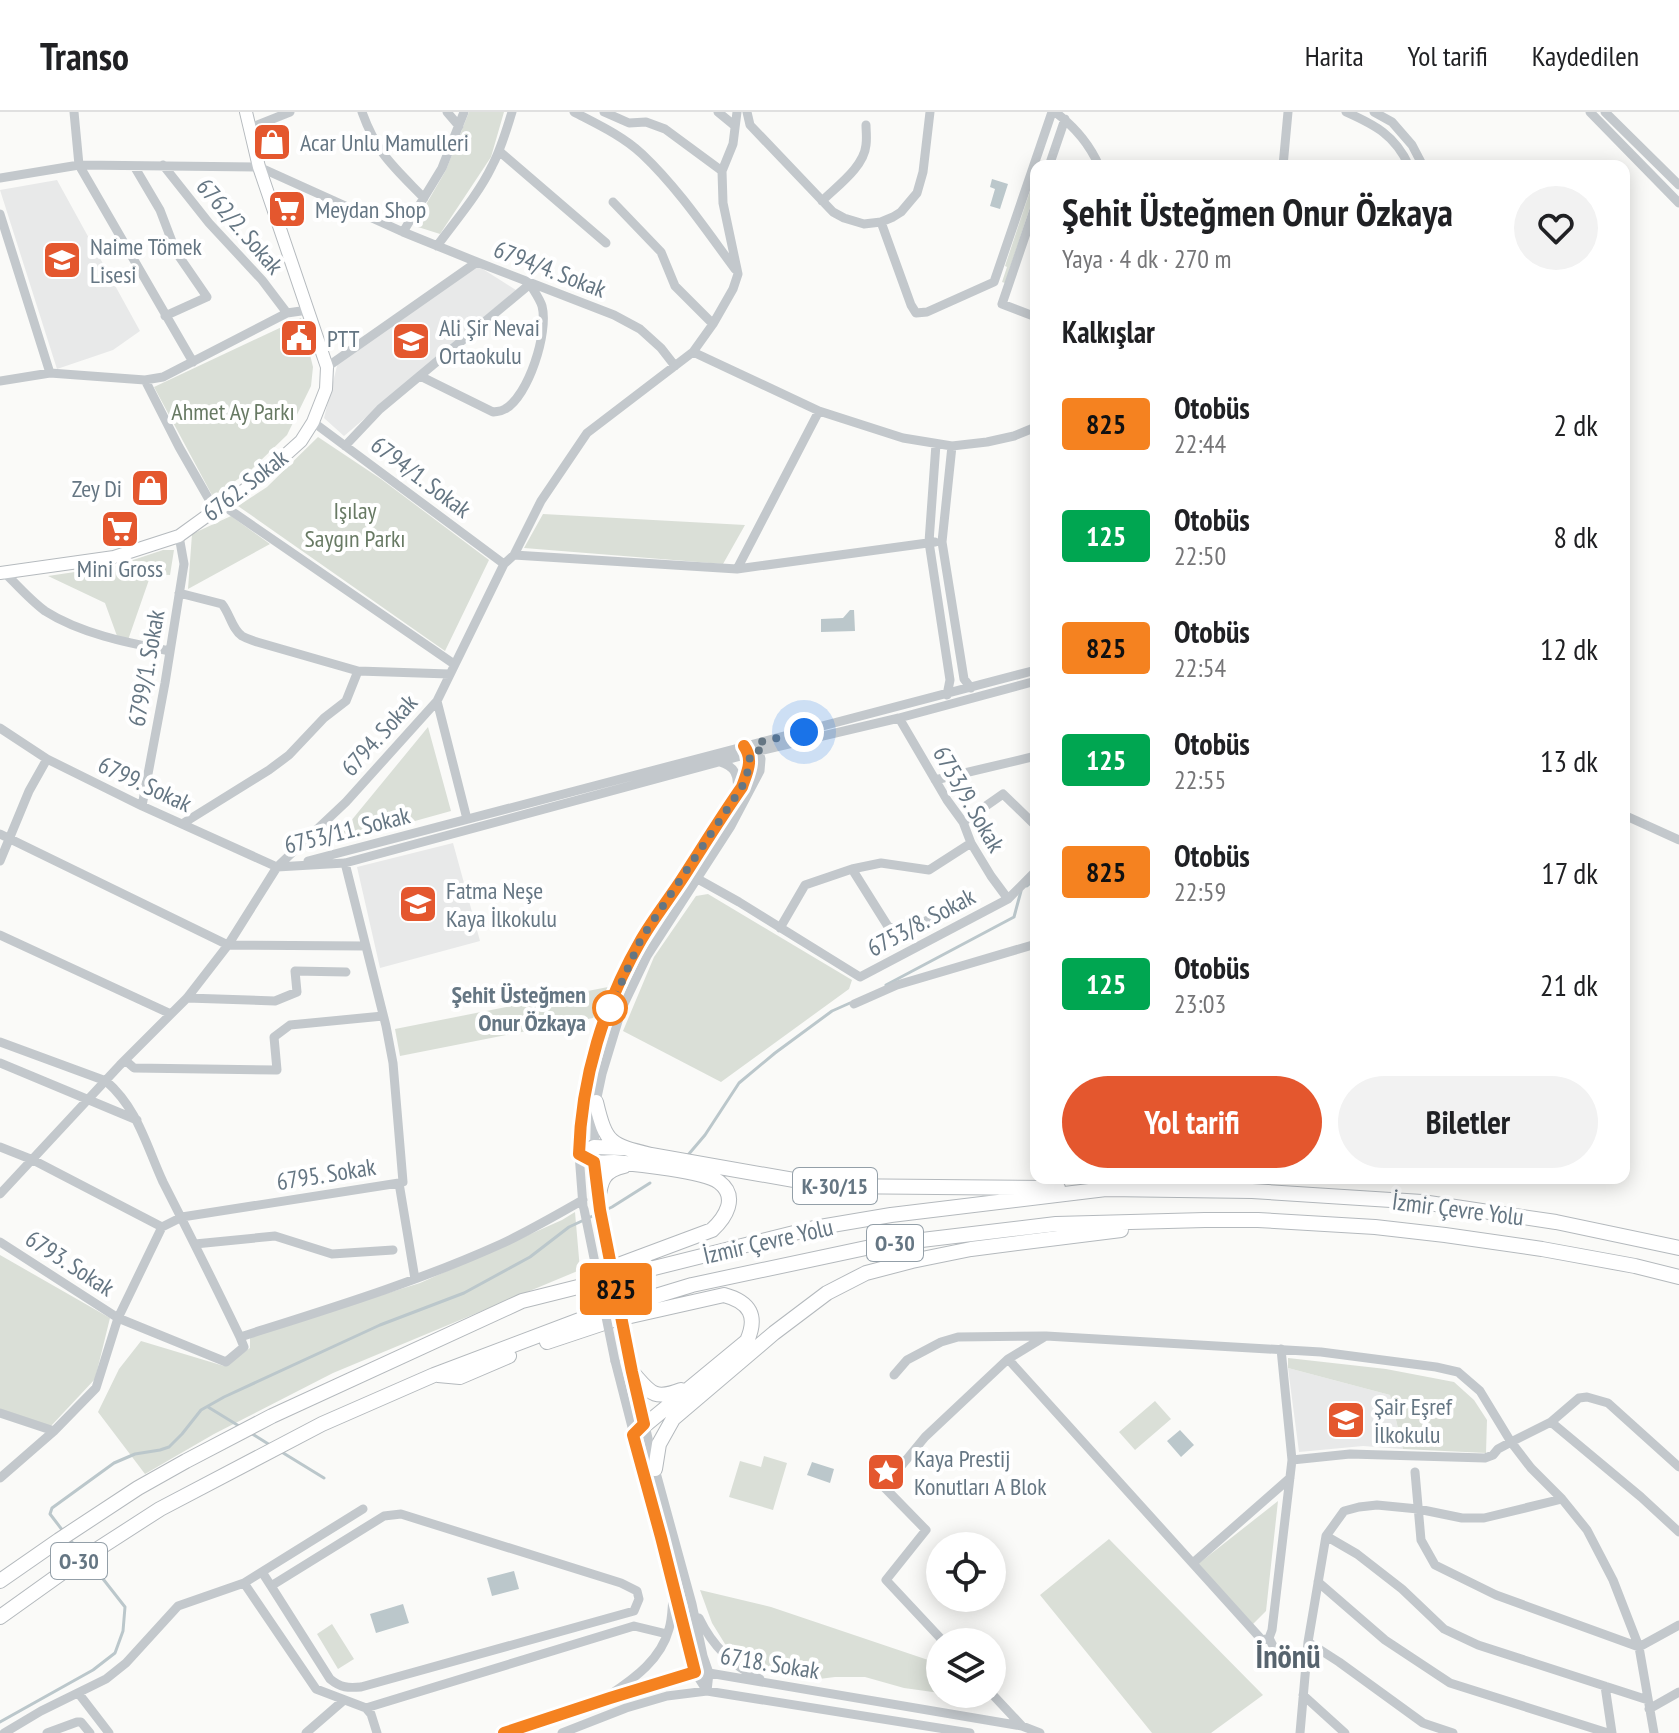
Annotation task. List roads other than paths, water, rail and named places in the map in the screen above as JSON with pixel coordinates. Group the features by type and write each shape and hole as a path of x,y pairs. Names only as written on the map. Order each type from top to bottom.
{"highway":[{"path":"596,1102 602,1129 609,1140 622,1148"},
{"path":"579,1154 622,1148"},
{"name":"K-30/15","path":"622,1148 828,1186 1106,1189"},
{"path":"522,1301 712,1230 724,1219 730,1203 718,1181 697,1174 631,1165 594,1154"},
{"path":"599,1205 602,1179 610,1171 631,1165"},
{"name":"İzmir Çevre Yolu","path":"0,1581 138,1488 227,1439 522,1301 814,1228 891,1215 1106,1189 1252,1191 1422,1202 1556,1222 1679,1248"},
{"path":"642,1432 660,1429 795,1317 827,1293 866,1273 971,1249 1205,1220"},
{"name":"İzmir Çevre Yolu","path":"1,1616 160,1509 322,1424 434,1375 590,1316 692,1285 880,1245 1056,1224 1205,1220 1316,1224 1417,1232 1542,1249 1679,1277"},
{"path":"434,1375 460,1377 503,1358 613,1320 724,1295 736,1298 751,1313 753,1324 747,1341 642,1432"},
{"path":"632,1372 647,1390 656,1395 666,1396 693,1386"},
{"path":"655,1469 659,1444 673,1419"}],"main road":[{"name":"6762. Sokak","path":"2,572 114,557 179,536 261,477 301,441 313,422 326,389 327,367 259,167 246,112"}],"street":[{"path":"74,112 79,165 193,362"},
{"path":"250,128 290,112"},
{"path":"362,112 376,145 386,159 424,198"},
{"path":"447,112 459,126"},
{"path":"403,232 442,168 464,112"},
{"path":"437,246 478,191 499,151 512,112"},
{"path":"574,112 641,153 675,191 738,274"},
{"path":"604,112 629,123 646,122 665,129 722,171"},
{"path":"718,112 735,126"},
{"path":"737,112 733,144 722,171 723,203 738,274"},
{"path":"747,112 750,125 822,201 844,218 864,224 881,222 901,212 917,193 923,172 930,112"},
{"path":"1036,160 1053,112 1065,119 1086,141 1096,160"},
{"path":"1284,160 1288,112"},
{"path":"1346,112 1378,127 1406,160"},
{"path":"1374,112 1392,122 1412,145 1420,160"},
{"path":"1590,112 1679,203"},
{"path":"1605,112 1679,185"},
{"path":"1051,160 1065,119"},
{"path":"822,201 863,156 866,125"},
{"path":"499,151 606,243"},
{"path":"0,178 79,165 259,167 477,262"},
{"name":"6762/2. Sokak","path":"163,165 287,313"},
{"path":"134,166 160,210 176,252 207,297 165,316"},
{"path":"881,222 911,305 916,313 927,312 994,282 1030,178"},
{"path":"613,202 661,252 675,286 713,324"},
{"path":"0,214 50,373"},
{"path":"1030,222 1002,304 1030,315"},
{"name":"6794/4. Sokak","path":"327,367 477,262 614,315 640,329 675,366"},
{"name":"6794. Sokak","path":"0,1194 187,998 228,945 277,867 346,802 437,701 504,564 514,555 541,501 587,433 693,352 713,324 738,274"},
{"path":"345,446 380,409 530,284 542,307 540,342 521,393 513,403 502,411 493,412 420,376"},
{"path":"0,381 50,373 145,380 163,377 287,313 308,310"},
{"path":"693,352 819,411 903,438 952,446 987,442 1030,429"},
{"path":"145,380 179,447 220,508 454,664"},
{"path":"737,569 819,411"},
{"name":"6794/1. Sokak","path":"313,422 504,564"},
{"path":"936,444 929,542 950,680 947,695"},
{"path":"952,446 942,542 964,679 971,688"},
{"name":"6799/1. Sokak","path":"142,806 184,564 179,536"},
{"path":"514,555 737,569 942,542"},
{"path":"2,572 42,609 60,619 102,635 170,651"},
{"path":"179,593 222,604 242,636 257,642 358,671 449,674"},
{"path":"182,824 289,755 324,718 346,701 358,671"},
{"name":"6753/11. Sokak","path":"277,867 752,749 1030,672"},
{"name":"6753/11. Sokak","path":"277,867 345,863 720,762 752,749 779,747 1030,683"},
{"path":"437,701 467,819"},
{"name":"6753/9. Sokak","path":"899,718 963,822 971,843 1008,899"},
{"name":"6799. Sokak","path":"0,728 47,759 277,867"},
{"path":"707,1691 695,1672 674,1591 599,1205 594,1154 596,1102 622,1008 647,956 731,826 767,759 779,747"},
{"path":"752,749 761,759 760,771"},
{"path":"707,1691 709,1673 655,1469 615,1361 583,1205 579,1154 581,1111 592,1059 612,1002 641,939 742,787 752,749"},
{"path":"935,780 1030,757"},
{"path":"0,861 5,836 47,759"},
{"path":"720,762 734,769 738,783 736,795"},
{"path":"963,822 1003,794 1030,820"},
{"path":"1630,818 1679,840"},
{"path":"5,836 228,945 366,946"},
{"path":"696,878 780,928 805,885 881,863 929,870 971,843"},
{"name":"6795. Sokak","path":"162,1227 182,1217 403,1182 393,1063 345,863"},
{"path":"852,869 889,928 913,926 936,917"},
{"name":"6753/8. Sokak","path":"780,928 860,977 1008,899 1030,877"},
{"path":"0,935 171,1014"},
{"path":"854,1004 897,985 1030,946"},
{"path":"187,998 275,1001 297,992 295,971 346,972"},
{"path":"125,1060 134,1068 277,1070 274,1037 290,1025 383,1016"},
{"path":"0,1042 106,1081 116,1090 138,1120 162,1180 240,1337 415,1279 504,1243 583,1205"},
{"path":"0,1063 138,1120"},
{"path":"0,1147 33,1160 162,1227 118,1318 96,1388 54,1431 0,1478"},
{"path":"399,1183 415,1279"},
{"path":"195,1244 275,1236 332,1254 393,1250"},
{"name":"6793. Sokak","path":"0,1242 118,1318 226,1362 244,1347 240,1337"},
{"path":"931,1628 886,1580 926,1530 884,1487 925,1437 1008,1359 1046,1336"},
{"path":"894,1375 907,1360 941,1342 958,1337 1046,1336 1281,1349 1458,1372 1480,1391 1511,1442 1531,1468 1562,1499 1593,1541 1613,1580 1639,1647 1654,1733"},
{"path":"1281,1349 1292,1460 1269,1638 1275,1650 1306,1657"},
{"path":"1008,1359 1257,1636 1262,1640 1269,1638"},
{"path":"1292,1460 1350,1454 1485,1458 1551,1422 1579,1398 1594,1398 1608,1403 1679,1467"},
{"path":"0,1413 54,1431"},
{"path":"1551,1422 1679,1532"},
{"path":"1415,1472 1421,1540 1435,1565 1496,1595 1639,1647 1679,1625"},
{"path":"1193,1563 1290,1478"},
{"path":"1300,1733 1306,1657 1326,1536 1344,1511 1377,1505 1462,1518 1484,1518 1562,1499"},
{"path":"4,1733 106,1679 126,1663 178,1606 244,1583 363,1509"},
{"path":"262,1572 330,1679 346,1688 361,1687 634,1611 639,1599 637,1591 621,1583 401,1514 384,1516 271,1586"},
{"path":"1326,1536 1357,1554 1402,1589 1444,1629 1478,1645 1605,1686 1649,1704 1679,1692"},
{"path":"1318,1582 1385,1640 1450,1683 1610,1733 1605,1686"},
{"path":"244,1583 316,1689 366,1708 377,1733"},
{"path":"602,1700 655,1658 669,1630 674,1591"},
{"path":"692,1604 706,1634 729,1660 771,1684"},
{"path":"366,1708 634,1626 667,1634"},
{"path":"1308,1642 1423,1723 1453,1733"},
{"name":"6718. Sokak","path":"504,1733 695,1672 1022,1730"},
{"name":"6718. Sokak","path":"562,1733 667,1696 707,1691 970,1733"},
{"path":"79,1694 109,1733"},
{"path":"1303,1695 1345,1733"},
{"path":"306,1733 344,1700"},
{"path":"1004,1708 1022,1730"},
{"path":"47,1733 81,1722 90,1733"},
{"path":"1011,1733 1022,1730 1040,1733"}],"waterway":[{"path":"1027,886 1030,883"},
{"path":"886,985 1014,917 1021,891"},
{"path":"688,1155 739,1083 832,1011 850,1003"},
{"path":"63,1531 50,1514 52,1508 114,1463 135,1454 169,1447 201,1410 380,1325 464,1293 530,1257 569,1227 612,1207 650,1183"},
{"path":"208,1407 239,1426"},
{"path":"249,1432 270,1445"},
{"path":"280,1451 324,1478"},
{"path":"70,1540 81,1552"},
{"path":"0,1722 93,1670 115,1653 123,1631 125,1607 89,1561"}],"place":[{"name":"Acar Unlu Mamulleri","path":"272,142"},
{"name":"Meydan Shop","path":"287,209"},
{"name":"Naime Tömek Lisesi","path":"62,260"},
{"name":"PTT","path":"299,338"},
{"name":"Ali Şir Nevai Ortaokulu","path":"411,341"},
{"name":"Zey Di","path":"150,488"},
{"name":"Mini Gross","path":"120,529"},
{"name":"Fatma Neşe Kaya İlkokulu","path":"418,904"},
{"name":"Şehit Üsteğmen Onur Özkaya","path":"610,1008"},
{"name":"Şair Eşref İlkokulu","path":"1346,1420"},
{"name":"Kaya Prestij Konutları A Blok","path":"886,1472"}],"district":[{"name":"İnönü","path":"1288,1656"}],"park label":[{"name":"Ahmet Ay Parkı","path":"233,411"},
{"name":"Işılay Saygın Parkı","path":"355,524"}]}
